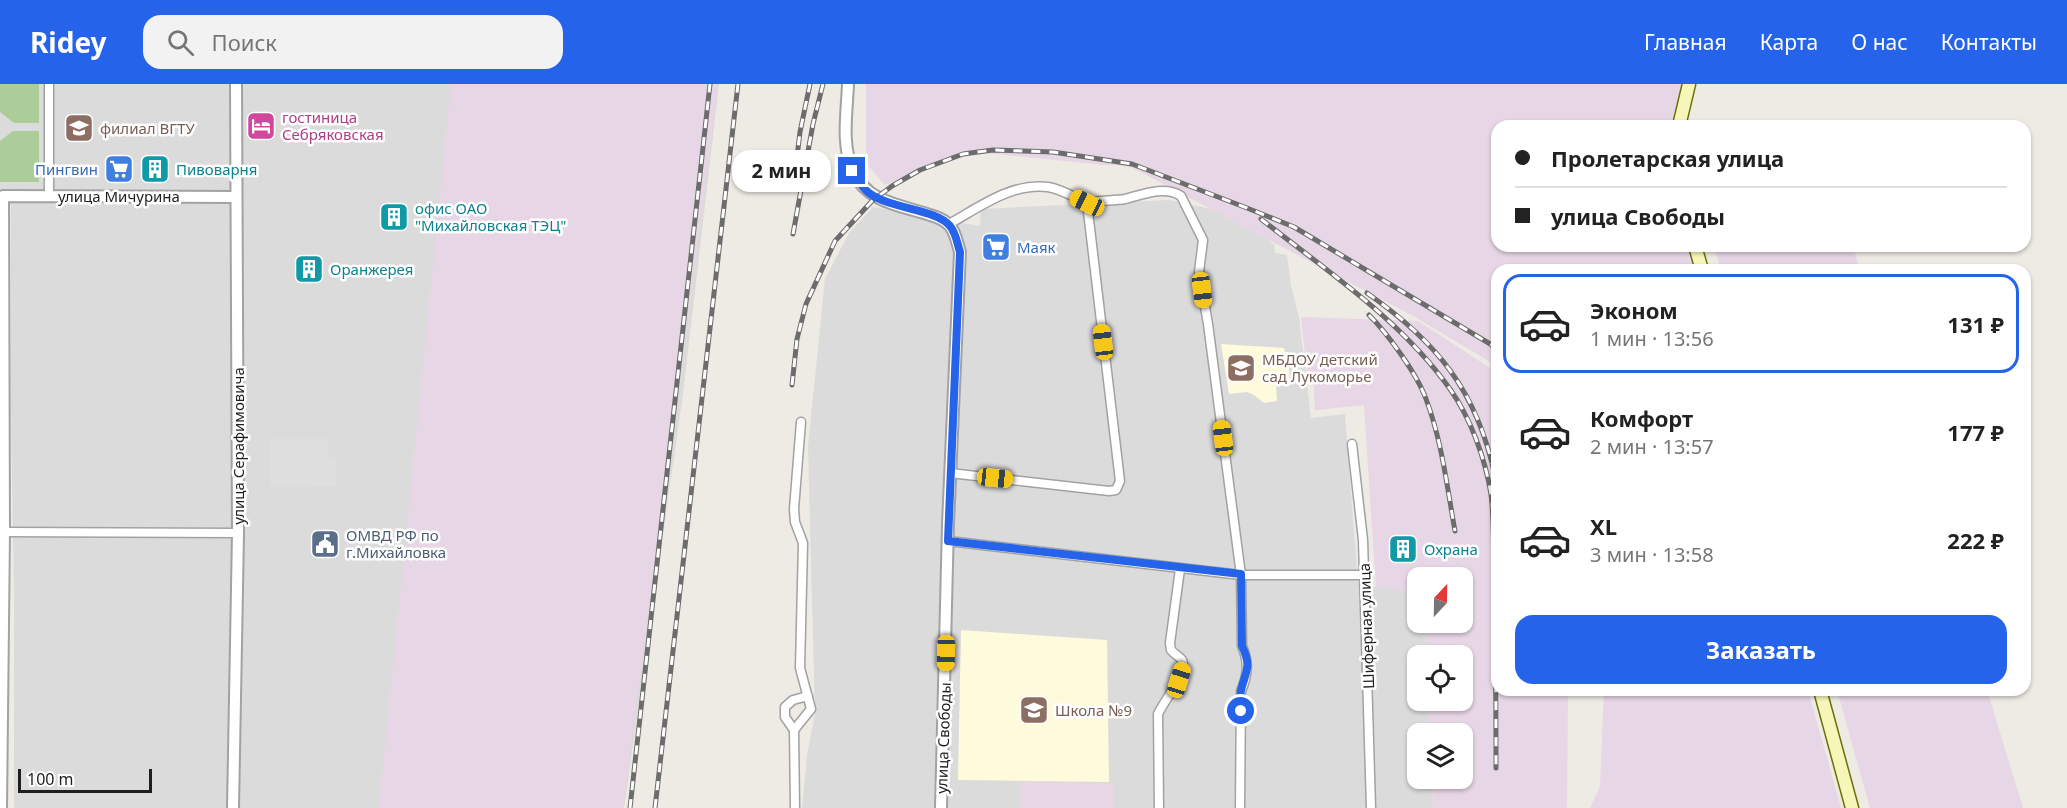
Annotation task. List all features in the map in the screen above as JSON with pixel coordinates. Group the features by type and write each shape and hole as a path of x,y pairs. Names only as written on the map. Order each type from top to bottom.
{"main road":[{"path":"1680,120 1689,84"},
{"path":"1822,696 1852,808"}],"street":[{"path":"49,84 49,196"},
{"name":"улица Серафимовича","path":"233,808 239,346 236,84"},
{"path":"848,84 846,143 852,171 861,185 884,201 936,217 949,224 1003,194 1026,188 1047,187 1087,203 1124,199 1148,193 1170,192 1181,196 1203,240 1199,272 1241,574 1242,646 1248,667 1241,691 1240,808"},
{"name":"улица Мичурина","path":"2,532 3,196 236,197"},
{"path":"950,473 1108,491 1119,487 1087,203"},
{"name":"улица Свободы","path":"941,808 950,473 960,252 956,236 949,224"},
{"path":"794,730 811,709 800,668 803,543 795,522 794,509 801,422"},
{"name":"Шиферная улица","path":"1352,444 1363,540 1371,808"},
{"path":"1,808 2,532 238,533"},
{"path":"948,541 1180,569 1241,574 1364,575"},
{"path":"1159,808 1158,714 1163,702 1179,680 1183,667 1182,660 1171,650 1170,643 1180,569"},
{"path":"795,808 794,730 785,717 785,707 793,700 808,696"}],"shaded area":[{"path":"0,84 719,84 683,394 624,808 14,808 11,205 0,204"},
{"path":"451,84 718,84 623,808 379,808"},
{"path":"866,84 1683,84 1678,120 1491,120 1491,252 1692,252 1694,264 1491,264 1491,362 1415,317 1133,168 977,152 885,185 866,163"},
{"path":"1169,200 1229,213 1257,228 1274,245 1275,253 1287,255 1291,286 1299,317 1311,418 1345,414 1358,583 1407,591 1407,633 1426,633 1427,645 1407,645 1407,711 1429,711 1430,723 1407,723 1407,789 1432,789 1433,808 802,808 807,755 815,714 808,446 825,279 849,233 873,207 980,226 981,209"},
{"path":"1716,252 1855,252 1858,264 1719,264"},
{"path":"1301,317 1418,321 1491,369 1491,696 1568,696 1567,808 1433,808 1432,789 1473,789 1473,723 1430,723 1429,711 1473,711 1473,645 1427,645 1426,633 1473,633 1473,567 1407,567 1407,591 1376,587 1364,405 1315,410 1313,374 1307,373"},
{"path":"1221,344 1284,348 1285,352 1288,352 1290,385 1276,386 1277,401 1264,403 1247,392 1229,394"},
{"path":"270,439 329,439 328,457 336,457 336,486 270,485"},
{"name":"Школа №9","path":"961,630 1107,640 1109,782 958,780"},
{"path":"1604,696 1810,696 1841,808 1590,808 1600,787"},
{"path":"1839,696 1989,696 2023,808 1870,808"},
{"path":"1022,781 1114,784 1114,808 1021,808"}],"green space":[{"path":"0,84 39,84 39,123 14,123 0,112"},
{"path":"13,131 39,131 39,182 0,182 0,141"}],"railway":[{"path":"630,808 710,84"},
{"path":"655,808 738,84"},
{"path":"794,181 800,132 810,84"},
{"path":"793,234 813,124 823,84"},
{"path":"792,385 797,339 806,304 835,241 872,201 892,186 920,170 963,154 993,150 1053,152 1132,164 1247,208 1294,227 1491,344"},
{"path":"1261,219 1362,298 1431,364 1458,401 1471,426 1485,467 1491,494"},
{"path":"1367,293 1414,330 1451,371 1477,418 1491,461"},
{"path":"1369,315 1401,355 1426,399 1440,448 1455,531"},
{"path":"1496,696 1496,768"}],"place":[{"name":"гостиница Себряковская","path":"261,126"},
{"name":"филиал ВГТУ","path":"79,128"},
{"name":"Пингвин","path":"119,169"},
{"name":"Пивоварня","path":"155,169"},
{"name":"офис ОАО \"Михайловская ТЭЦ\"","path":"394,217"},
{"name":"Mаяк","path":"996,247"},
{"name":"Оранжерея","path":"309,269"},
{"name":"МБДОУ детский сад Лукоморье","path":"1241,368"},
{"name":"ОМВД РФ по г.Михайловка","path":"325,544"},
{"name":"Охрана","path":"1403,549"},
{"name":"Школа №9","path":"1034,710"}],"route":[{"path":"852,171 868,192 891,204 936,217 949,224 956,236 960,252 948,541 1180,569 1241,574 1242,646 1248,667 1241,691 1241,711"}]}
